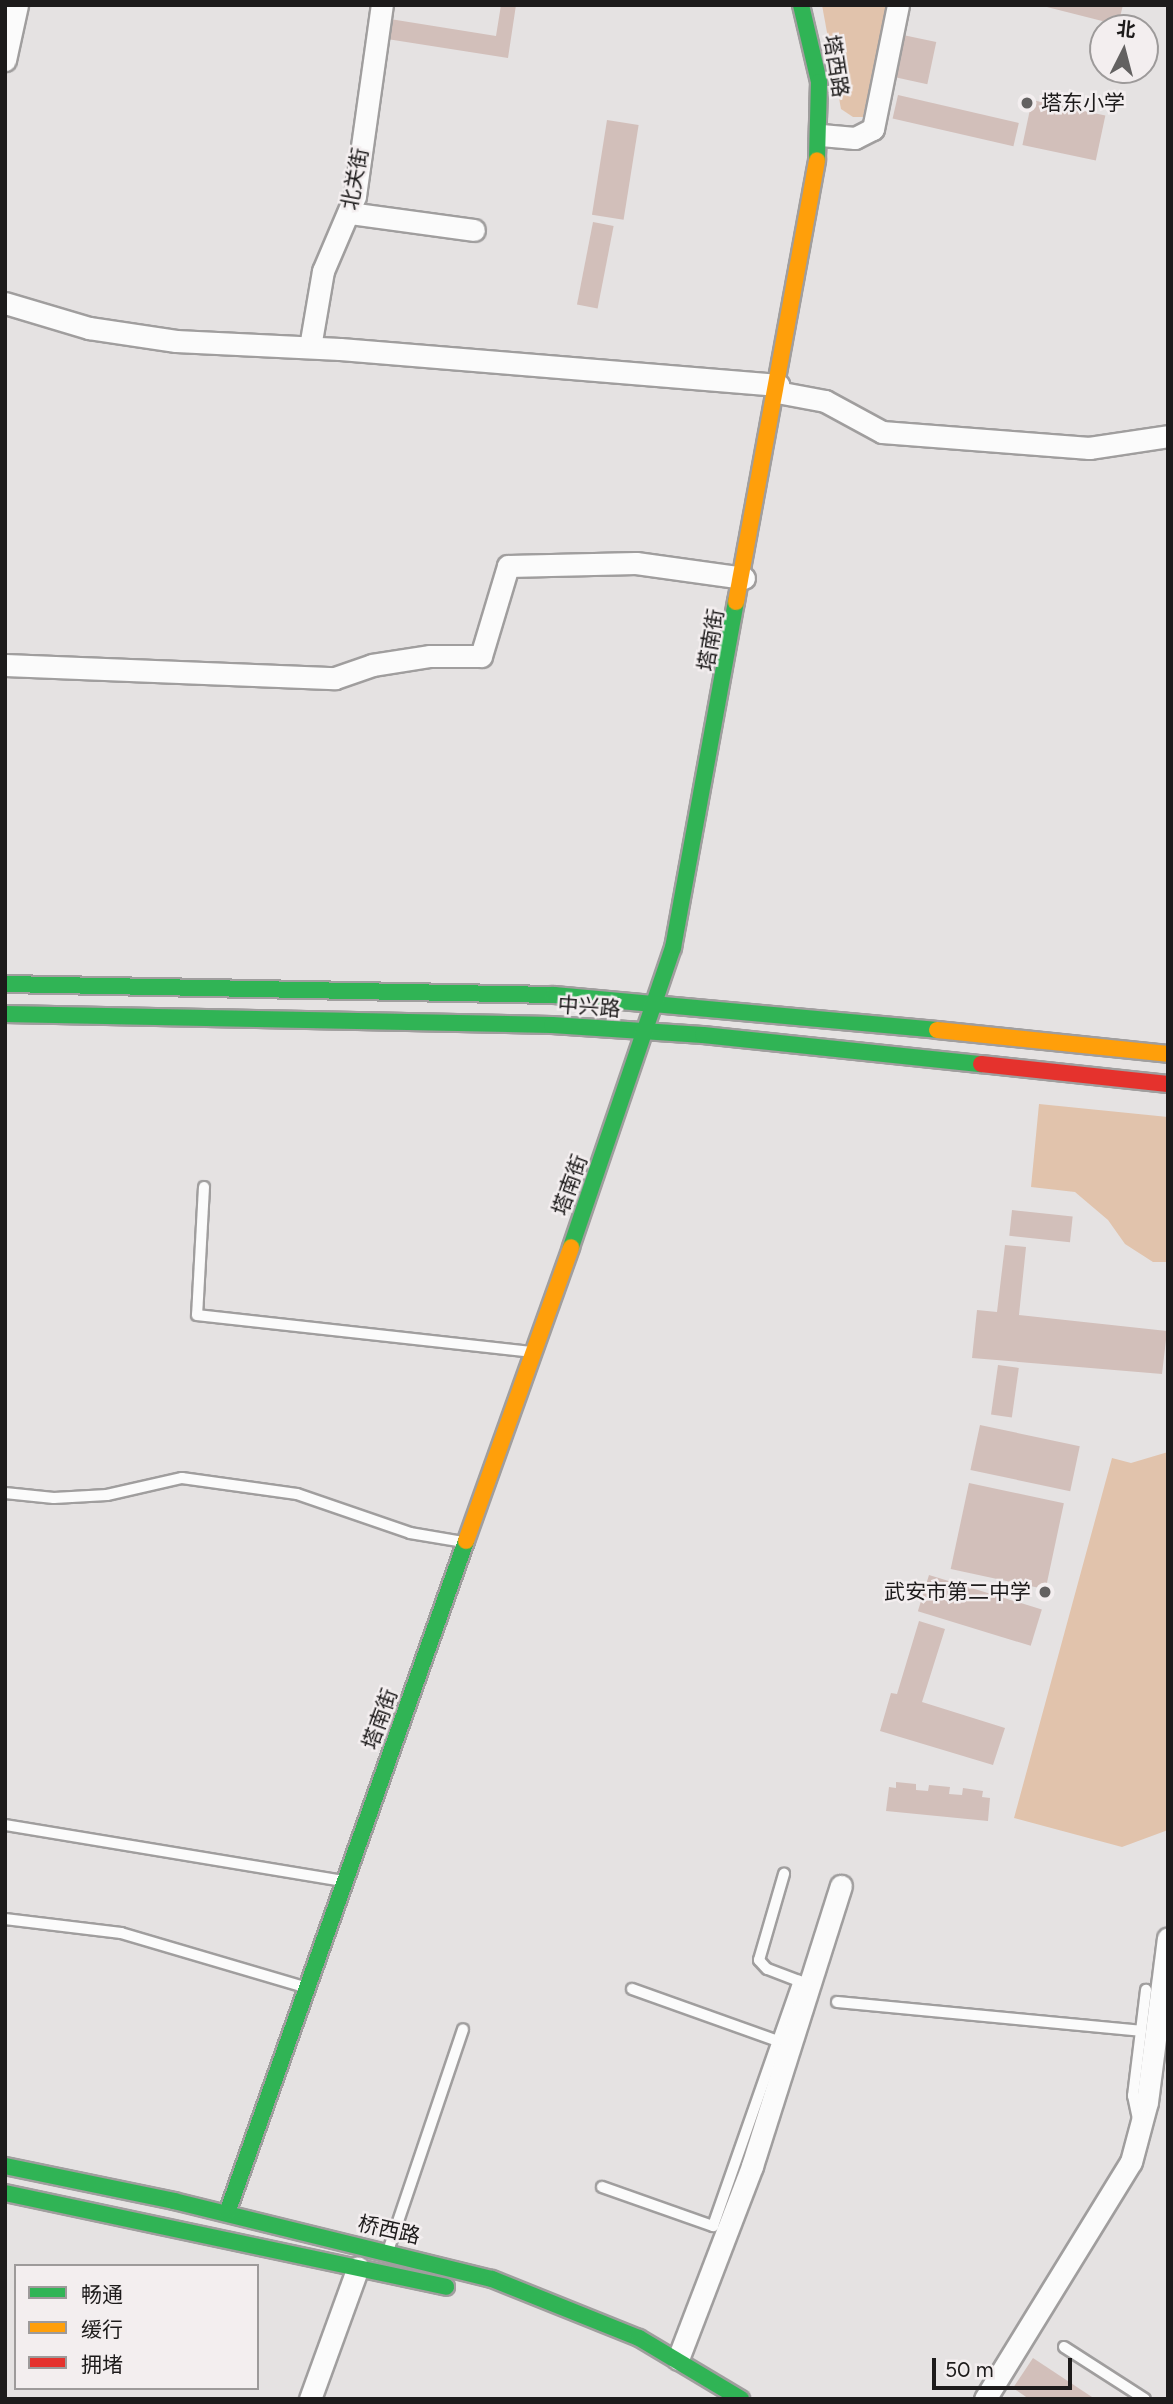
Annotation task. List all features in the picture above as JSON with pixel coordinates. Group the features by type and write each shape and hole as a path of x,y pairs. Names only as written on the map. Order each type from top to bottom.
{"main road":[{"name":"塔西路","path":"802,5 819,82 821,135"},
{"name":"塔南街","path":"227,2213 647,1032 673,948 744,578 821,135"},
{"name":"中兴路","path":"5,984 554,995 656,1002 1168,1054"},
{"name":"中兴路","path":"5,1014 552,1025 1168,1084"},
{"name":"桥西路","path":"5,2166 227,2213 492,2279 601,2322 678,2359 741,2399"},
{"name":"桥西路","path":"5,2193 358,2267 463,2292"}],"street":[{"path":"5,60 17,5"},
{"name":"北关街","path":"310,347 323,271 350,213 382,5"},
{"path":"821,135 855,138 873,129 898,5"},
{"path":"350,213 474,230"},
{"path":"5,303 133,336 310,347 778,388 825,401 882,432 1089,448 1168,436"},
{"path":"5,665 335,678 372,665 430,656 481,656 508,566 636,563 744,578"},
{"path":"678,2359 752,2166 841,1886"},
{"path":"985,2399 1121,2184 1140,2133 1168,1938"},
{"path":"310,2399 358,2267"}],"lane":[{"path":"204,1187 197,1315 533,1352"},
{"path":"5,1493 54,1498 107,1495 182,1478 296,1494 410,1533 465,1542"},
{"path":"5,1825 345,1881"},
{"path":"602,2187 713,2226 799,1982 766,1969 759,1952 784,1874"},
{"path":"5,1919 121,1933 307,1987"},
{"path":"632,1989 778,2040"},
{"path":"1140,2133 1133,2096 1146,1990"},
{"path":"837,2002 1141,2031"},
{"path":"388,2251 463,2029"},
{"path":"1064,2347 1145,2399"}],"shaded area":[{"path":"822,5 887,5 863,117 853,117 841,109"},
{"path":"1039,1104 1168,1117 1168,1262 1153,1262 1125,1244 1108,1220 1075,1192 1031,1187"},
{"path":"1168,1452 1168,1830 1122,1847 1014,1818 1112,1458 1131,1463"}],"building":[{"path":"501,5 516,5 508,58 387,39 390,19 496,36"},
{"path":"1039,5 1123,5 1121,14 1089,14 1089,18"},
{"path":"903,35 936,42 927,84 894,77"},
{"path":"898,95 1019,123 1013,146 893,118"},
{"path":"1032,100 1105,116 1096,161 1022,145"},
{"path":"607,120 639,125 624,220 592,215"},
{"path":"593,222 614,226 598,308 577,304"},
{"path":"1012,1210 1073,1216 1070,1242 1009,1236"},
{"path":"1005,1245 1026,1247 1019,1315 1167,1331 1162,1374 972,1358 977,1310 997,1312"},
{"path":"998,1365 1019,1368 1012,1417 991,1415"},
{"path":"980,1425 1080,1446 1070,1491 970,1470"},
{"path":"969,1483 1064,1503 1046,1589 951,1569"},
{"path":"929,1575 1042,1609 1031,1646 918,1611"},
{"path":"919,1621 945,1629 922,1702 1005,1728 993,1765 880,1731 891,1693 897,1694"},
{"path":"896,1782 916,1784 916,1790 928,1791 929,1785 950,1787 949,1794 962,1795 963,1788 983,1791 982,1797 990,1798 988,1821 886,1811 889,1787 896,1788"},
{"path":"1033,2358 1095,2399 1029,2399 1013,2388"}],"traffic: fast":[{"path":"801,5 819,82 817,160"},
{"path":"571,1247 673,948 736,602"},
{"path":"5,984 554,995 937,1030"},
{"path":"5,1014 552,1025 703,1035 981,1064"},
{"path":"227,2213 466,1541"},
{"path":"5,2166 174,2201 492,2279 639,2338 741,2399"},
{"path":"5,2193 446,2287"}],"traffic: slow":[{"path":"736,602 817,160"},
{"path":"937,1030 1168,1054"},
{"path":"466,1541 571,1247"}],"traffic: jam":[{"path":"981,1064 1168,1084"}],"place":[{"name":"塔东小学","path":"1027,103"},
{"name":"武安市第二中学","path":"1045,1592"}]}
